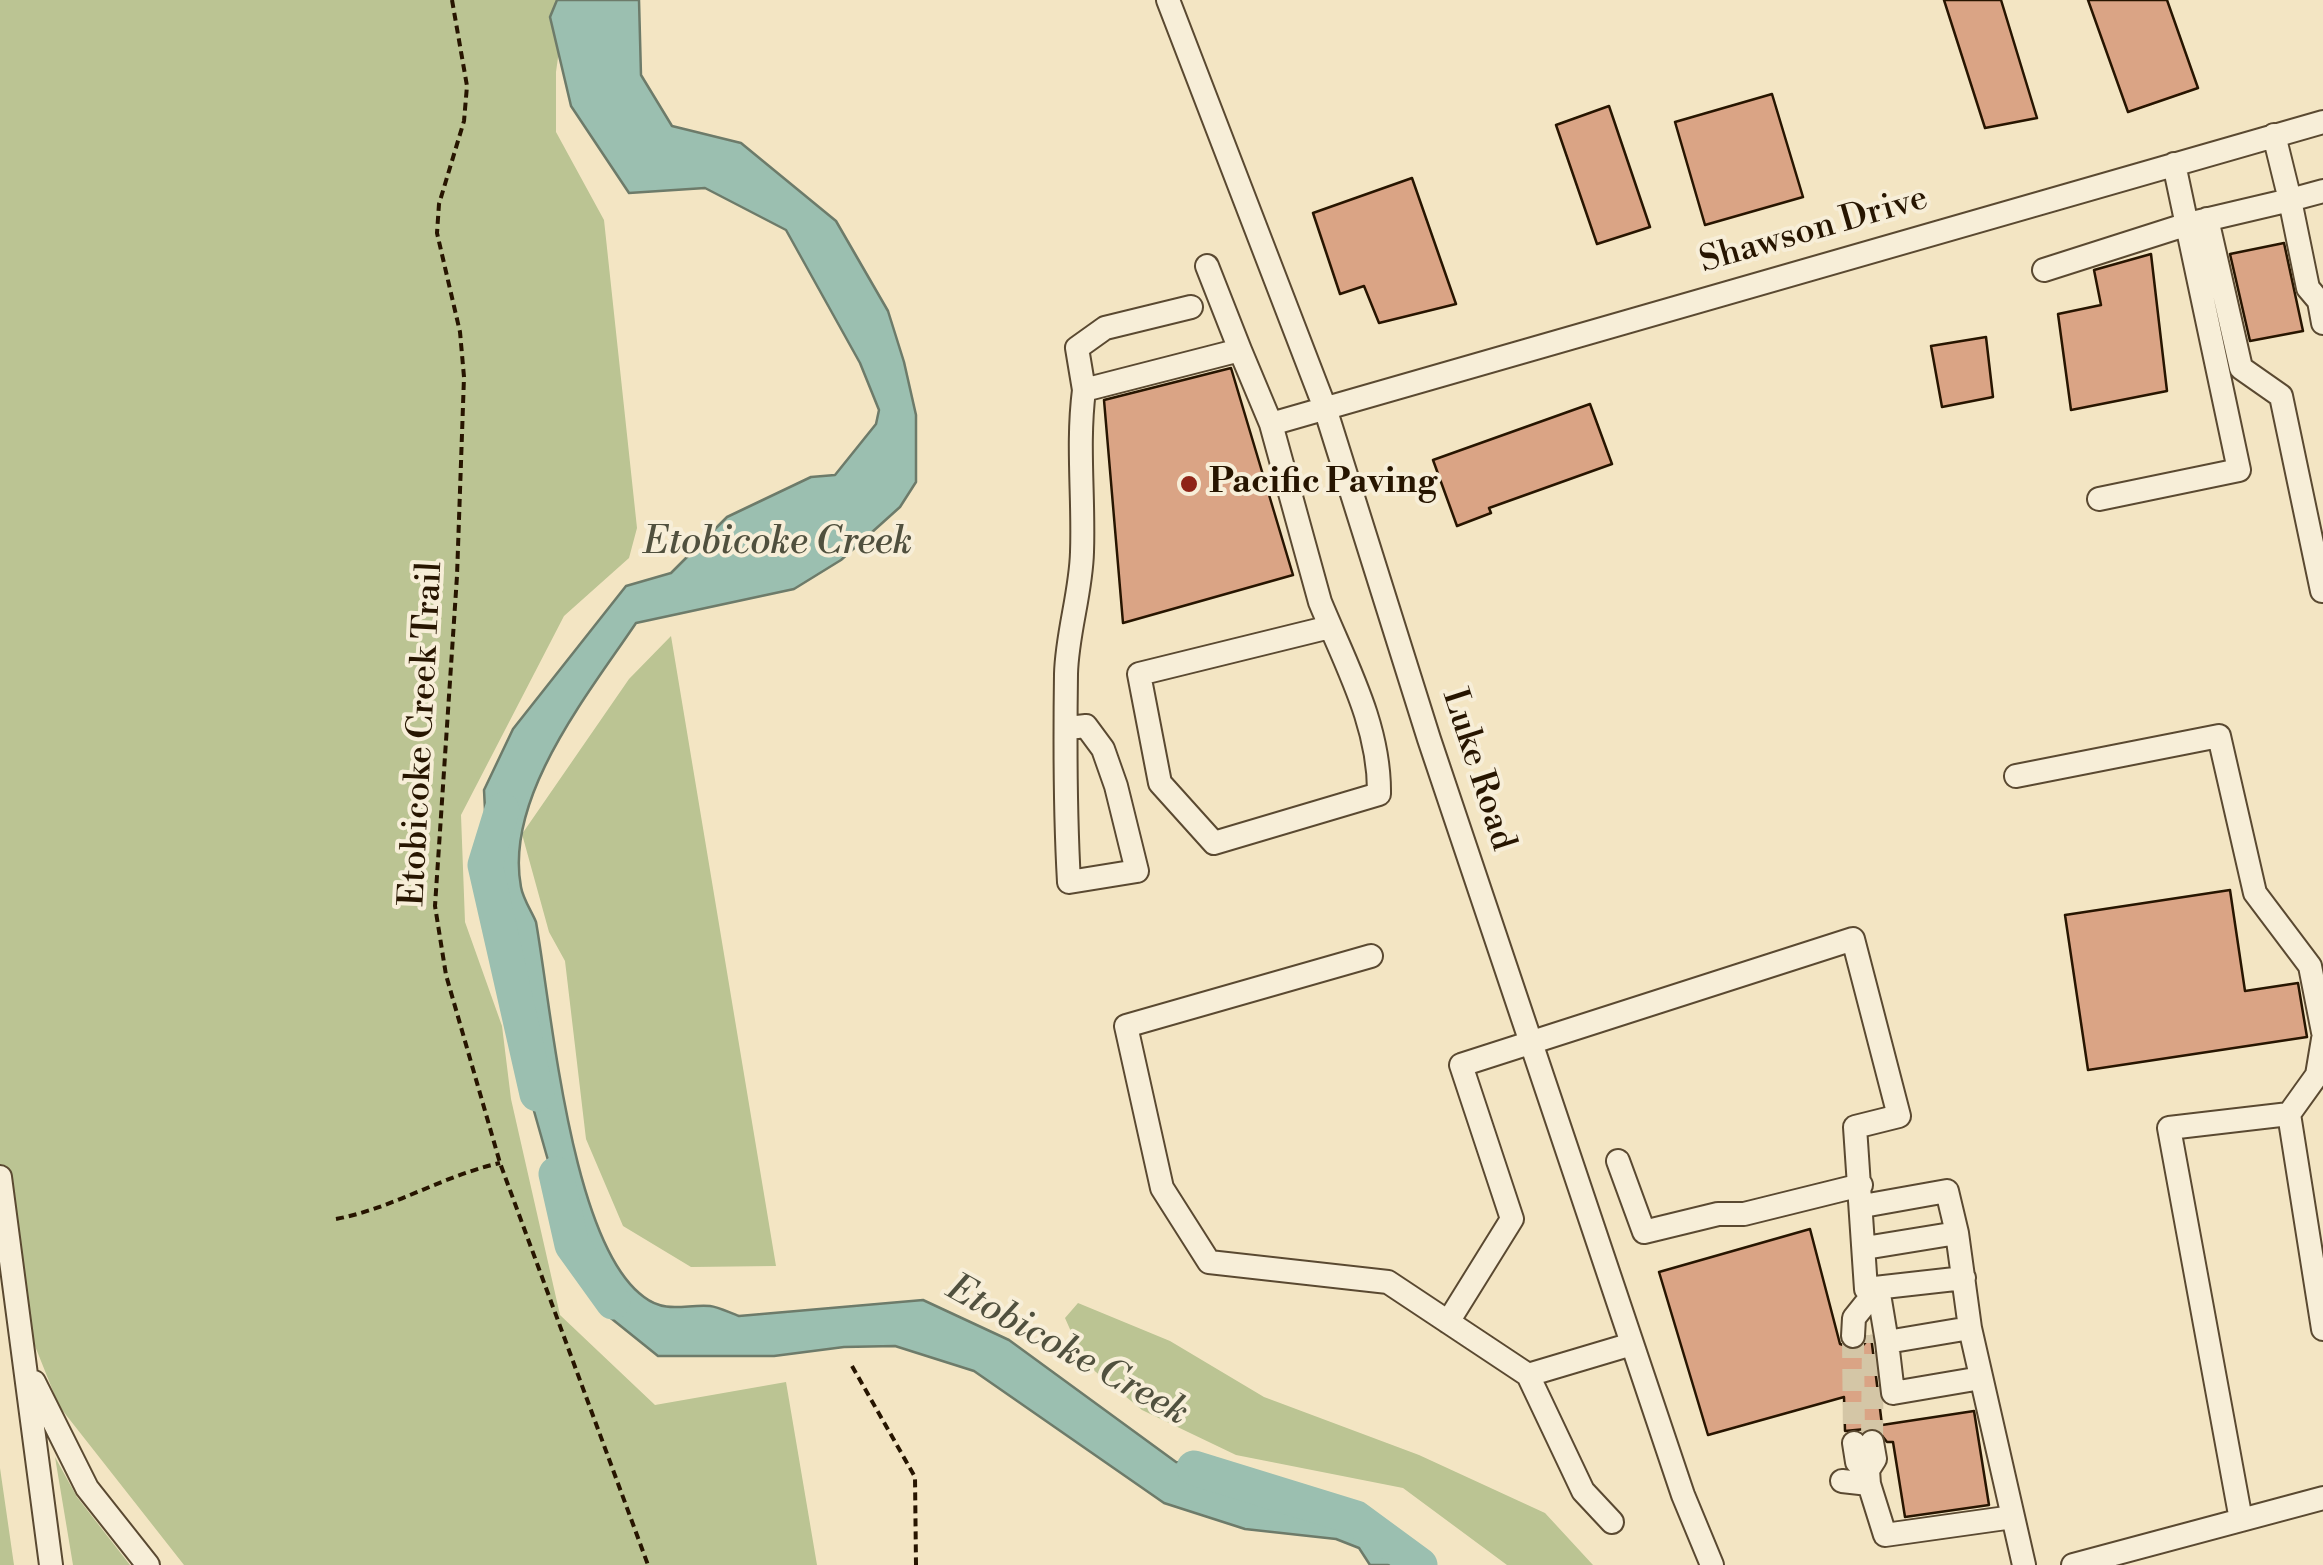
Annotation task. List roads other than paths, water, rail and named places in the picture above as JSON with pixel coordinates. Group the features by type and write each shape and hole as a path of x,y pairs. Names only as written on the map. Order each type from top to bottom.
{"street":[{"name":"Luke Road","path":"1168,0 1325,408 1531,1043 1632,1344 1712,1565"},
{"name":"Shawson Drive","path":"1270,424 2323,122"},
{"path":"2274,136 2308,288 2319,301 2323,323"},
{"path":"2174,164 2197,222 2241,368 2280,396 2322,592"},
{"path":"2044,270 2197,222 2323,191"},
{"path":"2099,499 2238,470 2197,222"},
{"path":"1207,266 1270,424 1286,492 1330,626 1375,736 1379,794 1214,842 1160,784 1139,674 1330,626"},
{"path":"1068,728 1086,726 1103,748 1137,871 1069,882 1063,767 1068,728 1066,673 1082,554 1078,434 1084,390 1077,348 1105,328 1191,307"},
{"path":"1084,390 1240,350"},
{"path":"2016,776 2219,736 2255,894 2310,966 2323,1036 2317,1075 2290,1114 2323,1329"},
{"path":"1448,1322 1512,1219 1461,1065 1853,938 1900,1116 1855,1128 1871,1338"},
{"path":"1371,956 1126,1026 1162,1188 1209,1262 1388,1282 1528,1375 1583,1491 1612,1522"},
{"path":"2241,1520 2170,1128 2290,1114"},
{"path":"1618,1161 1644,1232 1718,1214 1744,1214 1862,1196 1948,1191 1970,1328 2024,1565"},
{"path":"0,1176 52,1565"},
{"path":"1865,1248 1957,1233"},
{"path":"1964,1278 1870,1293 1854,1318 1871,1338 1893,1393 1981,1378"},
{"path":"1871,1338 1970,1328"},
{"path":"1528,1375 1632,1344"},
{"path":"25,1362 87,1488 148,1565"},
{"path":"1864,1442 1857,1462 1868,1477 1885,1535 2012,1512"},
{"path":"1842,1481 1868,1477"},
{"path":"2073,1565 2323,1498"}],"water":[{"name":"Etobicoke Creek","path":"557,0 639,0 641,75 672,126 741,143 836,221 888,311 916,415 916,482 900,507 841,560 794,589 636,623 554,748 525,818 519,853 521,887 536,922 569,1123 599,1229 619,1269 652,1302 668,1307 710,1306 739,1316 923,1300 1009,1340 1176,1462 1206,1466 1283,1503 1329,1504 1358,1516 1426,1565 1370,1565 1359,1548 1336,1539 1245,1529 1164,1503 974,1371 895,1346 844,1347 774,1356 658,1356 607,1315 561,1206 534,1111 520,985 489,889 484,790 513,729 626,586 671,573 727,517 811,477 835,475 876,424 879,410 860,363 786,230 705,188 629,193 571,106 550,17"}],"waterway":[{"name":"Etobicoke Creek","path":"502,810 485,865 537,1094"},
{"name":"Etobicoke Creek","path":"556,1174 572,1245 613,1302"},
{"name":"Etobicoke Creek","path":"1194,1468 1356,1518 1420,1565"}],"tunnel":[{"path":"1872,1442 1873,1335"},
{"path":"1853,1336 1854,1443"}],"place":[{"name":"Pacific Paving","path":"1189,484"}]}
